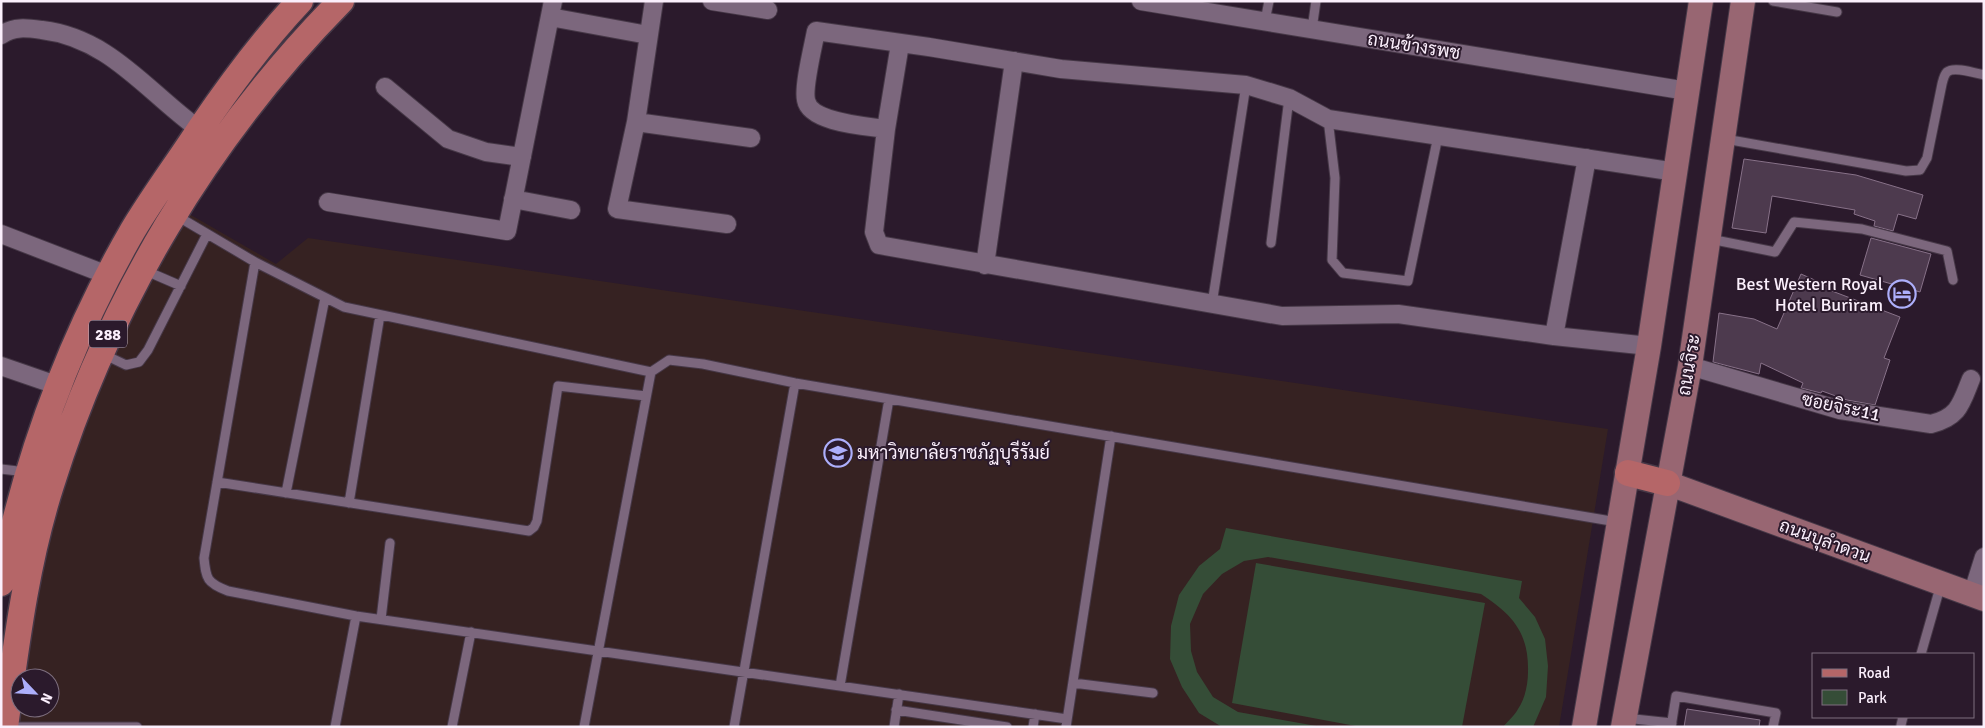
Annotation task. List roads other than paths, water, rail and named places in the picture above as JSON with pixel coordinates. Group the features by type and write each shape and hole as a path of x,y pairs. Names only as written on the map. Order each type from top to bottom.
{"main road":[{"name":"288","path":"5,727 18,633 48,496 84,390 100,352 142,269 191,187 245,110 301,42 341,1"},
{"path":"1584,727 1649,346 1701,1"},
{"name":"ถนนจิระ","path":"1624,722 1690,366 1744,1"},
{"name":"288","path":"1,583 6,538 59,386 81,332 133,231 222,97 295,3"},
{"path":"1628,473 1667,482"},
{"name":"ถนนบุลำดวน","path":"1667,482 1978,597"}],"street":[{"path":"654,1 636,122 617,209 727,224"},
{"path":"712,1 768,10"},
{"name":"ถนนข้างรพช","path":"1141,1 1687,91"},
{"path":"328,202 507,231 551,9 648,35"},
{"path":"1,35 15,28 26,28 60,32 82,39 104,51 174,111 200,130"},
{"path":"886,128 837,121 822,116 808,106 806,99 816,31 1060,69 1246,85 1290,98 1328,119 1676,172"},
{"path":"900,44 886,128 874,232 879,244 985,265 1282,316 1398,314 1554,336 1649,346"},
{"path":"985,265 1014,61"},
{"path":"385,87 448,139 486,152 522,157"},
{"path":"636,122 751,138"},
{"path":"1554,336 1587,158"},
{"path":"513,200 571,210"},
{"path":"1,234 110,276"},
{"path":"1,366 59,386"},
{"name":"ซอยจิระ11","path":"1690,366 1840,410 1930,424 1943,421 1957,411 1971,379"},
{"path":"1978,597 1984,557"}],"lane":[{"path":"1265,21 1269,1"},
{"path":"1312,29 1316,1"},
{"path":"1773,1 1837,12"},
{"path":"1724,139 1906,171 1920,170 1927,158 1942,84 1946,73 1950,70 1984,75"},
{"path":"1212,304 1246,85"},
{"path":"1271,242 1290,98"},
{"path":"1328,119 1335,178 1332,260 1344,273 1408,281 1438,136"},
{"path":"174,214 255,262 344,307 651,372"},
{"path":"1710,239 1775,252 1794,222 1862,228 1947,252 1953,280"},
{"path":"100,352 126,365 139,362 148,350 207,234"},
{"path":"255,262 204,558 205,575 213,585 228,590 356,616 1035,714 1067,723 1111,436"},
{"path":"142,269 181,286"},
{"path":"286,493 324,298"},
{"path":"349,503 380,315"},
{"path":"584,727 651,372 669,360 703,364 795,383 1618,522"},
{"path":"734,727 795,383"},
{"path":"217,482 529,531 537,521 558,386 646,396"},
{"path":"840,686 889,399"},
{"path":"1,469 29,472"},
{"path":"381,619 390,543"},
{"path":"1921,653 1942,584"},
{"path":"335,727 356,616"},
{"path":"452,727 470,632"},
{"path":"1073,684 1153,693"},
{"path":"894,727 899,694"},
{"path":"1624,722 1671,725 1676,696 1776,713 1773,727"},
{"path":"896,710 1007,727"},
{"path":"1033,727 1035,714"},
{"path":"16,727 136,727"}],"place":[{"name":"Best Western Royal Hotel Buriram","path":"1902,294"},
{"name":"มหาวิทยาลัยราชภัฏบุรีรัมย์","path":"838,453"}]}
